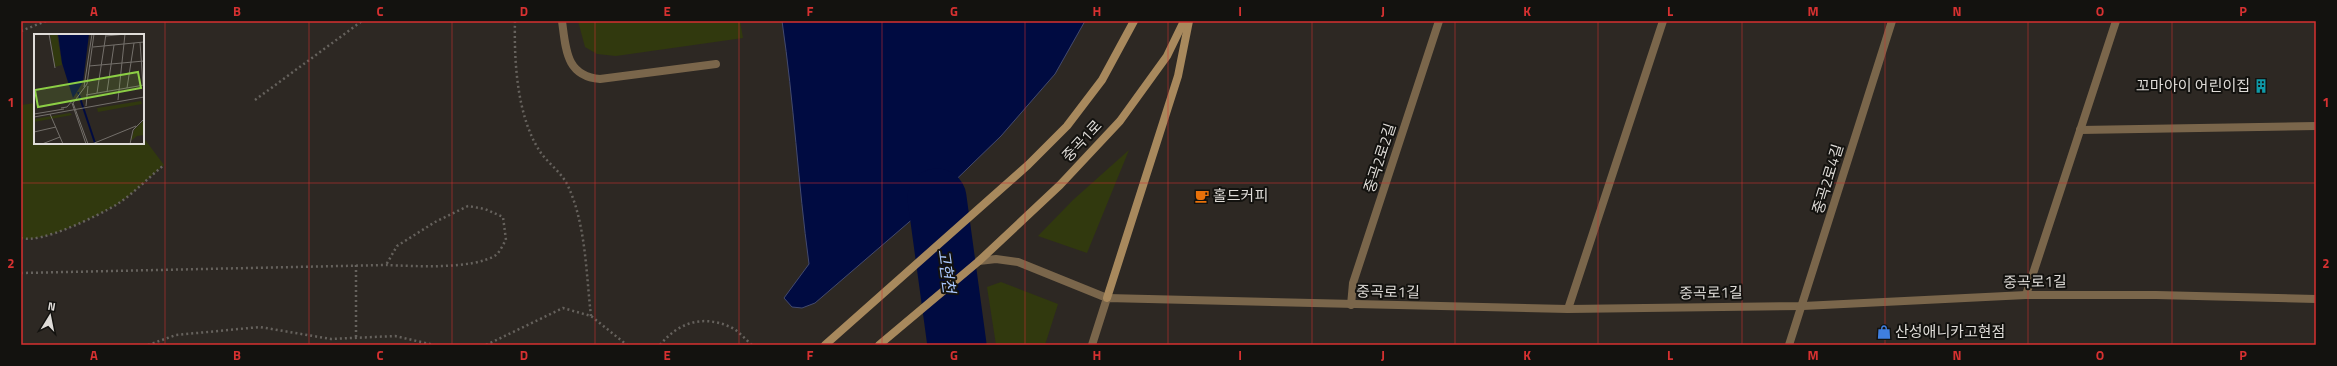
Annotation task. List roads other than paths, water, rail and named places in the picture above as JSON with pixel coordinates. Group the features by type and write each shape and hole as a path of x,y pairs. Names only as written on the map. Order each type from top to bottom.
{"street":[{"path":"562,21 570,60 577,72 587,78 600,79 716,64"},
{"name":"중곡1로","path":"825,345 1028,165 1067,126 1102,80 1134,21"},
{"name":"중곡1로","path":"879,345 979,261 1060,185 1120,121 1167,56 1184,21"},
{"path":"1092,345 1178,76 1189,21"},
{"name":"중곡2로2길","path":"1351,305 1353,283 1439,21"},
{"path":"1568,308 1663,21"},
{"name":"중곡2로4길","path":"1789,345 1803,306 1892,21"},
{"path":"2026,295 2116,21"},
{"path":"2080,130 2316,126"},
{"path":"979,261 996,260 1018,262 1107,298"},
{"name":"중곡로1길","path":"1107,298 1351,305 1568,308 1803,306 2026,295 2156,295 2316,299"}],"waterway":[{"name":"고현천","path":"937,198 957,345"}],"place":[{"name":"꼬마아이 어린이집","path":"2261,86"},
{"name":"홀드커피","path":"1202,196"},
{"name":"산성애니카고현점","path":"1884,332"}]}
